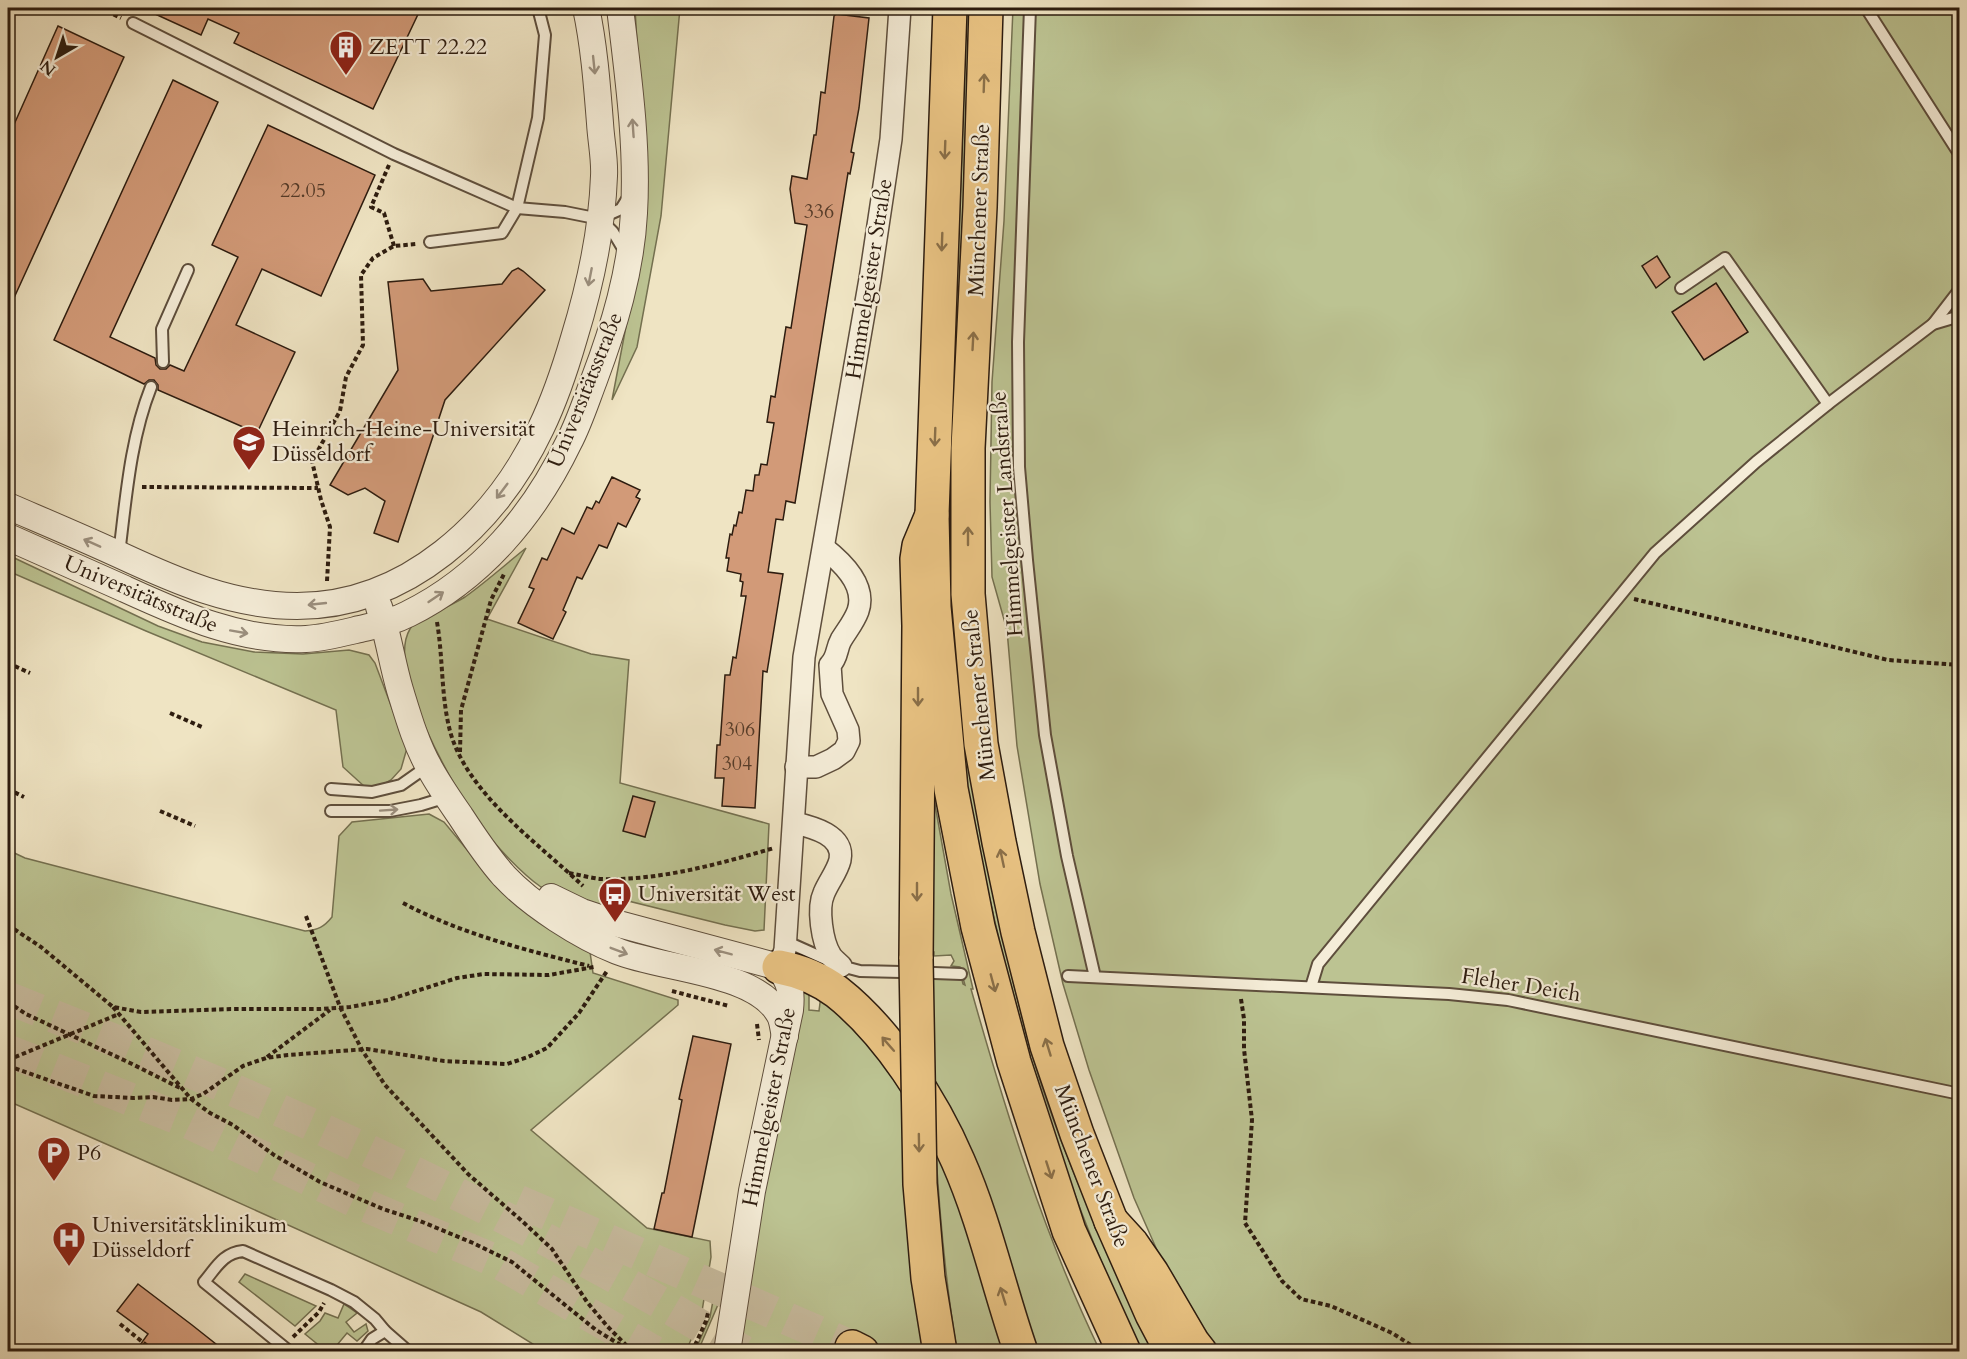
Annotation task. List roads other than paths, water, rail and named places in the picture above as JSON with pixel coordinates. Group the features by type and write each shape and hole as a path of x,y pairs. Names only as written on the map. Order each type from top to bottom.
{"highway":[{"name":"Münchener Straße","path":"950,8 932,515 934,608 951,789 978,927 1014,1062 1069,1231 1124,1352"},
{"name":"Münchener Straße","path":"986,8 968,448 968,594 981,744 1018,932 1047,1046 1077,1134 1111,1221 1152,1314 1172,1352"},
{"path":"932,515 918,546 917,559 919,638 917,968 920,1184 928,1278 940,1352"},
{"path":"782,954 806,974 836,991 856,1009 892,1048 914,1082 958,1162 1021,1352"},
{"path":"1111,1221 1141,1256 1200,1352"}],"street":[{"name":"Universitätsstraße","path":"8,506 188,585 226,597 264,603 297,606 325,603 375,592 416,572 445,553 468,533 509,481 541,429 560,385 585,303 600,219 604,174 592,39 586,8"},
{"name":"Universitätsstraße","path":"8,537 187,617 214,626 266,637 306,639 384,624 407,615 464,578 491,556 516,528 537,499 570,440 616,321 634,216 635,186 633,128 620,8"},
{"name":"Himmelgeister Straße","path":"712,1352 729,1341 752,1191 785,1036 791,993 782,954 793,832 804,657 870,279 891,139 900,8"},
{"path":"804,657 820,665 830,665 836,660 840,642 858,612 861,601 853,579 839,560 824,548"},
{"path":"145,598 153,571"},
{"path":"375,592 399,689 428,766 475,838 504,876 549,913 591,939 619,952 732,981 760,994 780,1015 785,1036"},
{"path":"811,620 833,631 840,642"},
{"path":"796,766 816,767 833,759 844,751 849,741 848,730 832,694 830,665"},
{"path":"793,832 816,828 832,838 838,846 841,857 831,882 824,892 820,917 831,956 841,966"},
{"path":"475,838 532,886 582,912 615,923 782,954"},
{"path":"743,985 756,981 782,954"}],"lane":[{"path":"430,242 502,233 517,208 538,118 545,35 537,8"},
{"name":"Himmelgeister Landstraße","path":"1030,8 1018,342 1019,467 1044,735 1067,856 1095,978"},
{"path":"1866,8 1959,155"},
{"path":"133,23 394,154 517,208 565,212 600,219 613,232 628,258"},
{"path":"600,219 621,209 635,186"},
{"path":"1681,288 1725,258 1828,404"},
{"path":"163,362 162,329 188,270"},
{"path":"1311,987 1318,964 1655,553 1755,462 1933,324 1959,289"},
{"path":"1933,324 1959,316"},
{"path":"119,555 128,487 143,407 151,387"},
{"path":"332,789 372,792 401,785 428,766"},
{"path":"331,811 390,811 421,805 447,796"},
{"path":"782,954 860,971 917,968 961,974"},
{"name":"Fleher Deich","path":"1068,976 1449,994 1508,1000 1959,1094"},
{"path":"287,1350 204,1282 224,1258 233,1252 243,1251 354,1302 410,1352"},
{"path":"363,1352 372,1339 385,1331"}],"tunnel":[{"path":"8,998 210,1080 415,1173 548,1241 744,1352"},
{"path":"8,1051 188,1122 353,1200 498,1262 654,1352"},
{"path":"518,1201 852,1347"}],"place":[{"name":"ZETT 22.22","path":"346,76"},
{"name":"Heinrich-Heine-Universität Düsseldorf","path":"249,471"},
{"name":"Universität West","path":"615,923"},
{"name":"P6","path":"54,1182"},
{"name":"Universitätsklinikum Düsseldorf","path":"69,1267"}]}
